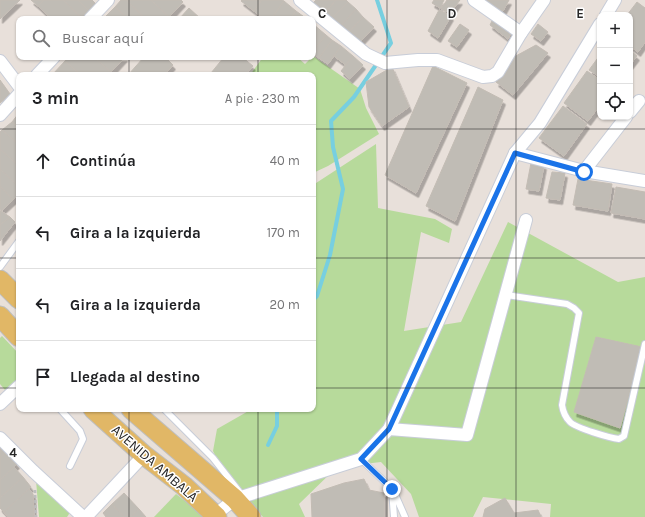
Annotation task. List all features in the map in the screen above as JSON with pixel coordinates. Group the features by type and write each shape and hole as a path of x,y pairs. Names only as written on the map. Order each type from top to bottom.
{"main road":[{"path":"0,280 16,296"},
{"path":"0,316 16,334"},
{"name":"AVENIDA AMBALÁ","path":"97,412 144,455 184,486 216,516"},
{"name":"AVENIDA AMBALÁ","path":"135,412 239,498 250,517"}],"street":[{"path":"93,16 108,0"},
{"path":"300,0 366,54 385,63 437,60 483,77 492,76 498,72 521,33 544,0"},
{"path":"474,0 521,33"},
{"path":"608,12 615,0"},
{"path":"216,516 239,498 361,459 389,429 515,153 540,123 597,29"},
{"path":"40,72 51,60"},
{"path":"0,61 16,82"},
{"path":"0,115 16,97"},
{"path":"633,108 639,101"},
{"path":"584,172 624,120"},
{"path":"515,153 584,172 645,181"},
{"path":"389,429 467,435 526,220"},
{"path":"0,404 16,389"},
{"path":"0,438 33,472 83,517"},
{"path":"86,517 144,455"}],"lane":[{"path":"0,267 16,245"},
{"path":"506,295 567,304 579,313 562,405 564,415 571,423 611,438 619,439 624,436 645,344"},
{"path":"63,412 80,431 82,439 70,466"},
{"path":"167,412 213,458 239,498"},
{"path":"361,459 392,489 405,517"},
{"path":"392,489 394,517"}],"path":[{"path":"33,472 36,517"}],"green space":[{"path":"316,58 360,89 366,108 379,134 328,166 316,172 316,72 252,72 261,60 300,60 305,64 309,60 316,60"},
{"path":"376,144 378,208 435,219 452,229 449,243 421,232 404,331 461,322 508,222 618,282 645,277 645,517 550,517 551,504 483,497 473,517 419,517 411,494 381,462 337,467 299,504 305,517 263,517 228,481 213,451 217,429 247,412 316,412 316,183"},
{"path":"2,336 16,351 16,380 5,390 0,384 0,338"},
{"path":"36,480 71,511 67,517 39,517"},
{"path":"176,494 204,516 205,517 154,517"}],"building":[{"path":"0,0 20,0 0,19"},
{"path":"31,0 44,0 38,6"},
{"path":"44,0 63,0 80,16 49,16 38,6"},
{"path":"63,0 78,0 90,12 86,16 80,16"},
{"path":"78,0 92,0 97,5 90,12"},
{"path":"121,0 126,0 143,16 125,16 115,7"},
{"path":"126,0 151,0 168,16 143,16"},
{"path":"151,0 181,0 183,2 170,16 168,16"},
{"path":"262,0 254,11 241,1"},
{"path":"262,0 284,1 273,16 260,16 254,11"},
{"path":"316,0 336,0 325,13 313,3"},
{"path":"336,0 346,0 348,2 331,19 325,13"},
{"path":"434,0 444,0 440,8 432,3"},
{"path":"447,0 460,0 450,13 441,9"},
{"path":"483,0 509,0 503,11"},
{"path":"284,1 296,11 292,16 273,16"},
{"path":"348,2 356,9 340,27 331,19"},
{"path":"637,2 645,8 645,42 638,52 633,48 633,12 629,12"},
{"path":"115,7 125,16 106,16"},
{"path":"189,8 198,16 182,16"},
{"path":"356,9 363,17 347,34 340,27"},
{"path":"439,10 451,16 438,38 428,31"},
{"path":"296,11 303,16 292,16"},
{"path":"363,17 374,27 358,44 347,34"},
{"path":"494,17 512,30 508,39 490,25"},
{"path":"460,24 469,30 457,47 448,41"},
{"path":"538,24 548,32 541,41 531,34"},
{"path":"316,27 326,35 316,47"},
{"path":"326,35 332,40 319,58 316,56 316,47"},
{"path":"332,40 341,46 328,64 319,58"},
{"path":"536,45 548,53 513,95 496,82 514,57"},
{"path":"341,46 353,56 346,65 334,56"},
{"path":"633,53 637,56 633,61"},
{"path":"353,56 363,65 350,79 341,71"},
{"path":"597,59 597,75 589,70"},
{"path":"97,60 111,72 78,72 65,61"},
{"path":"97,60 122,60 111,72"},
{"path":"141,60 168,60 173,65 167,72 131,72"},
{"path":"222,60 246,60 253,66 248,72 212,72"},
{"path":"65,61 78,72 55,72"},
{"path":"433,66 467,83 416,193 385,175"},
{"path":"392,67 409,107 382,126 369,107 366,82"},
{"path":"587,71 597,78 597,109 588,121 564,103"},
{"path":"0,80 10,94 0,103"},
{"path":"478,87 503,100 455,221 426,206"},
{"path":"563,106 587,124 564,156 539,138"},
{"path":"16,117 16,125 12,122"},
{"path":"12,122 16,125 16,142 2,130"},
{"path":"2,130 16,142 16,163 0,149 0,132"},
{"path":"0,149 16,163 16,184 0,169"},
{"path":"531,163 544,165 539,191 526,189"},
{"path":"0,169 16,184 16,197 13,200 0,186"},
{"path":"552,172 565,173 560,200 546,198"},
{"path":"578,179 612,184 608,211 573,205"},
{"path":"0,186 13,200 1,211 0,209"},
{"path":"616,187 645,192 645,219 611,213"},
{"path":"1,211 10,217 0,225 0,212"},
{"path":"10,217 15,222 0,241 0,225"},
{"path":"596,337 642,347 620,428 574,412"},
{"path":"0,446 6,452 0,458"},
{"path":"6,452 17,464 0,480 0,458"},
{"path":"14,467 23,477 0,498 0,480"},
{"path":"23,477 31,487 4,512 0,508 0,498"},
{"path":"364,479 369,490 384,493 384,517 312,517 311,494 344,483"},
{"path":"29,489 33,494 34,517 8,517 4,512"},
{"path":"124,493 139,509 130,517 124,517 112,504"},
{"path":"505,498 514,513 538,510 541,517 483,517 485,509"},
{"path":"112,504 124,517 106,517 103,513"},
{"path":"139,509 146,517 130,517"}],"waterway":[{"path":"316,297 330,255 343,189 333,147 331,121 354,97 391,43 377,0"},
{"path":"268,445 277,426 277,412"}],"route":[{"path":"392,489 361,459 389,429 515,153 584,172"}]}
